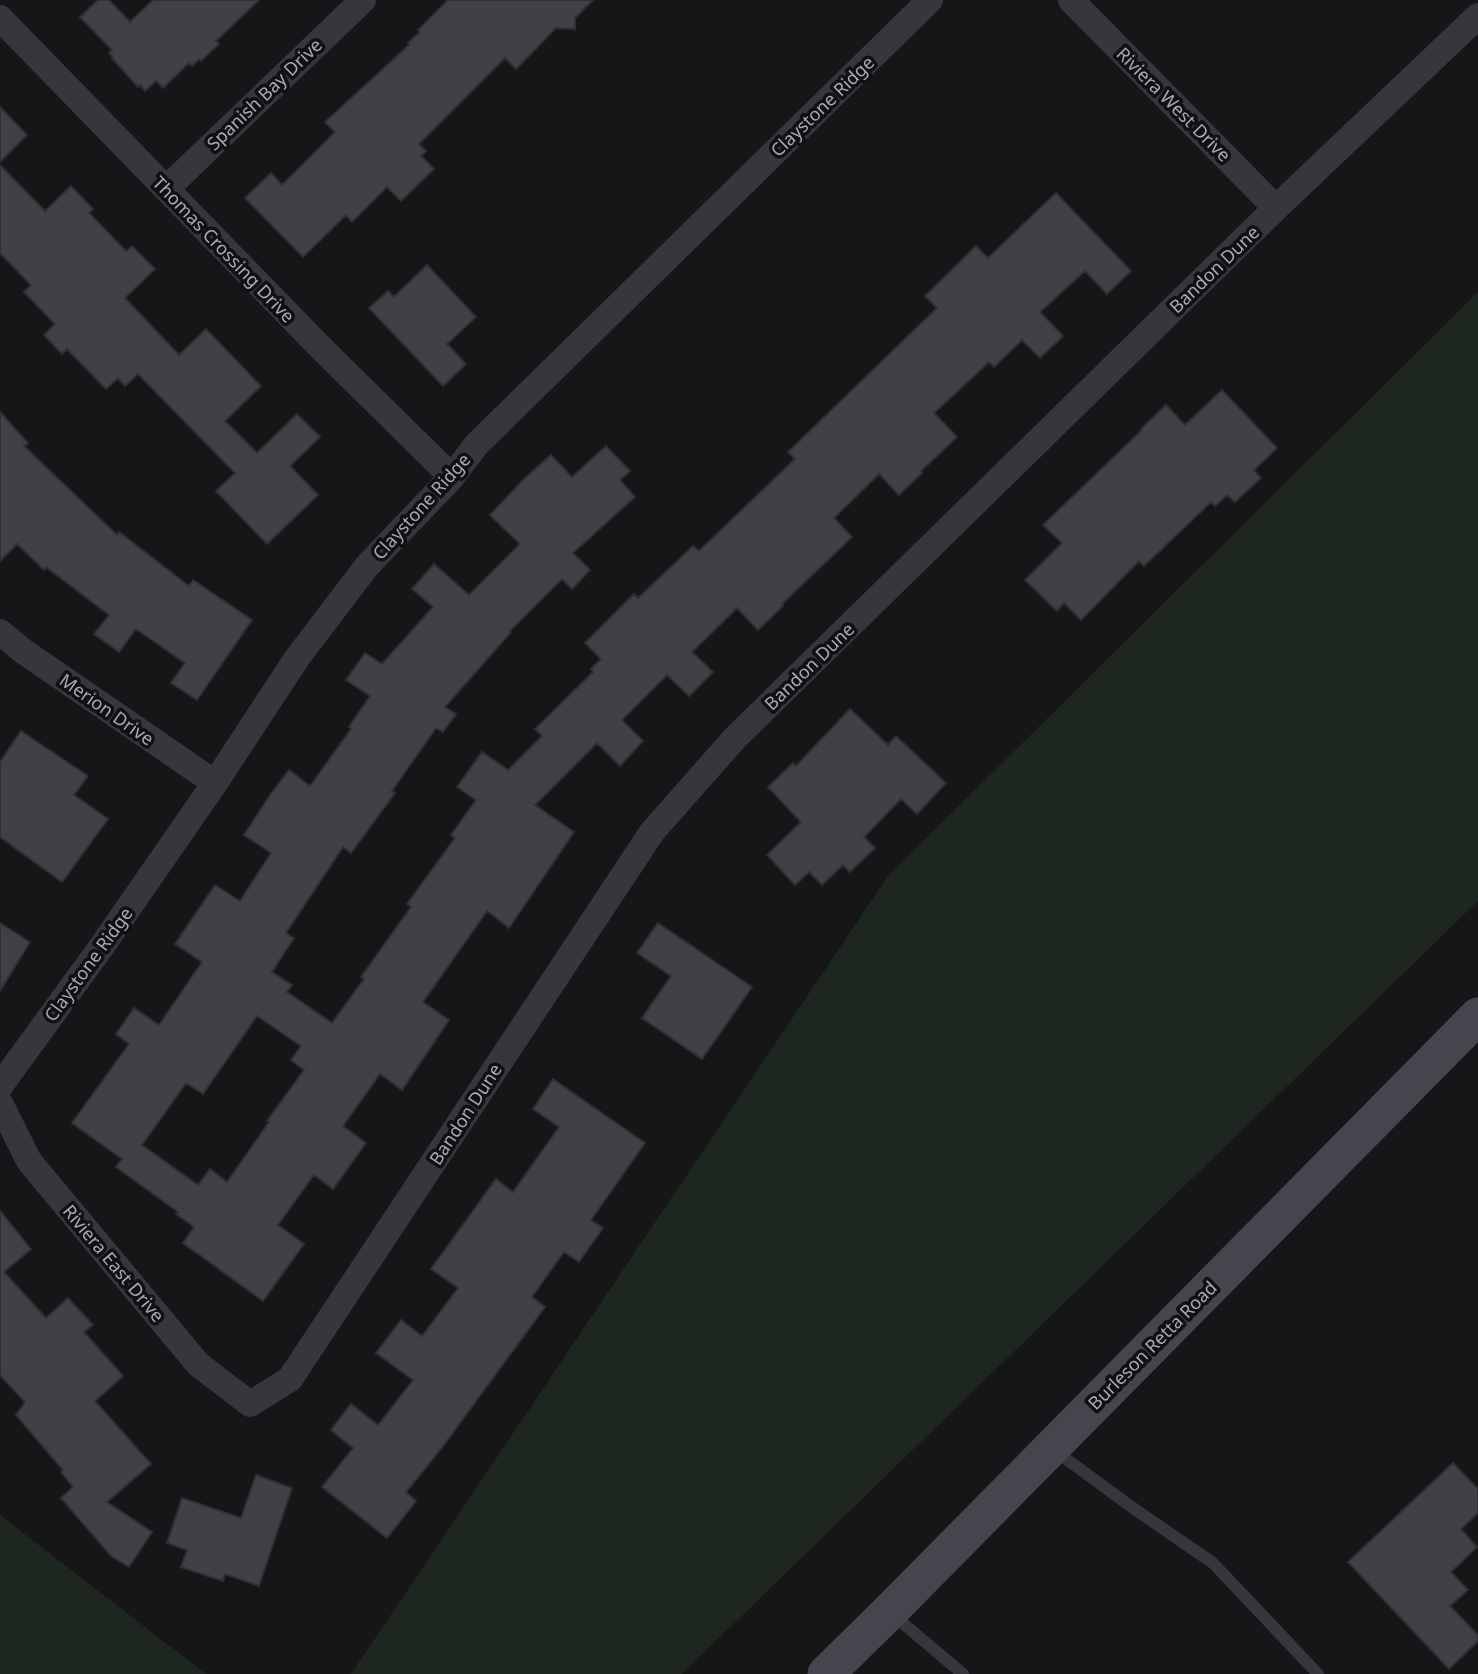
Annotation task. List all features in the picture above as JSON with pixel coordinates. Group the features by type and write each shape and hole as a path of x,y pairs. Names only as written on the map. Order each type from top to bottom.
{"street":[{"name":"Spanish Bay Drive","path":"166,189 363,0"},
{"name":"Claystone Ridge","path":"0,1086 102,946 215,783 297,658 367,566 452,477 476,445 930,0"},
{"name":"Riviera West Drive","path":"1071,0 1276,208"},
{"name":"Bandon Dune","path":"250,1404 290,1378 652,832 735,738 1276,208 1478,16"},
{"name":"Thomas Crossing Drive","path":"0,18 322,349 452,477"},
{"name":"Merion Drive","path":"0,632 23,651 215,783"},
{"name":"Burleson Retta Road","path":"826,1674 1478,1016"},
{"name":"Riviera East Drive","path":"0,1103 29,1161 189,1354 250,1404"}],"lane":[{"path":"1051,1448 1213,1563 1318,1674"},
{"path":"890,1612 963,1674"}],"shaded area":[{"path":"1478,292 1478,901 682,1674 351,1674 888,876"},
{"path":"0,1515 206,1674 0,1674"}],"building":[{"path":"98,0 109,0 130,22 153,0 259,0 216,41 219,44 201,61 199,59 192,66 189,63 163,88 156,81 145,91 140,85 138,87 112,58 109,53 112,50 80,17"},
{"path":"448,0 593,0 575,18 575,29 556,28 516,69 505,58 419,144 426,151 421,156 434,169 401,201 387,187 352,222 346,215 303,257 245,198 271,173 282,185 335,132 325,122 409,45 420,32 418,30"},
{"path":"0,107 27,135 0,162"},
{"path":"0,165 45,211 71,186 93,209 89,213 126,251 132,246 155,269 125,298 179,355 206,329 261,386 225,421 257,453 297,414 320,437 290,466 318,495 267,544 216,491 235,473 138,374 125,386 118,378 106,389 67,349 62,354 44,335 55,324 24,292 31,285 0,253"},
{"path":"1056,193 1131,271 1107,294 1085,271 1040,312 1063,336 1040,358 1022,340 994,367 989,362 934,413 957,437 921,471 922,473 899,495 879,474 834,518 852,537 758,630 737,608 692,652 713,672 689,696 667,675 622,720 643,741 620,766 597,743 535,805 574,832 509,928 487,911 423,1002 449,1020 402,1090 380,1074 343,1126 366,1143 333,1189 314,1175 278,1225 304,1244 263,1301 183,1243 194,1227 176,1214 178,1212 116,1167 122,1159 72,1123 129,1044 116,1034 134,1008 159,1025 202,962 175,944 215,885 240,901 271,853 244,835 270,795 289,770 310,786 351,729 349,727 370,696 346,680 365,653 382,664 433,607 412,589 434,564 469,595 520,544 490,515 551,455 572,477 606,446 630,471 620,480 635,497 573,553 590,570 572,589 562,579 510,631 445,707 456,714 443,732 436,728 392,791 395,793 351,853 343,847 286,933 294,938 272,972 292,985 287,992 332,1023 411,907 407,904 455,838 451,835 476,800 457,787 482,752 508,770 542,736 535,729 593,672 591,669 601,659 585,643 634,594 638,598 693,546 699,551 795,459 788,452 937,308 925,296 976,246 988,258","holes":["257,1016 301,1046 291,1060 304,1070 227,1182 210,1169 198,1185 142,1145 186,1083 203,1094"]},
{"path":"427,265 476,317 447,344 466,364 443,386 369,308 388,291 394,297"},
{"path":"1222,390 1277,448 1254,470 1261,478 1235,502 1227,495 1215,506 1211,502 1144,566 1139,561 1081,620 1064,603 1057,611 1025,580 1062,543 1043,525 1166,405 1185,425"},
{"path":"0,412 28,443 24,446 117,535 119,532 189,586 193,580 252,620 197,700 171,683 185,663 136,629 119,652 94,634 109,615 46,567 44,570 17,544 0,561"},
{"path":"850,709 888,745 896,736 946,783 917,814 901,799 864,837 875,848 850,872 843,865 822,885 809,872 795,885 767,855 801,822 768,787 793,763 796,766"},
{"path":"21,731 88,776 74,795 108,819 62,882 0,837 0,762"},
{"path":"0,923 30,942 0,991"},
{"path":"658,923 752,987 702,1059 642,1018 671,976 637,953"},
{"path":"553,1079 645,1143 591,1220 603,1228 579,1262 564,1252 532,1297 545,1307 441,1449 406,1492 416,1501 387,1538 322,1487 353,1448 331,1430 351,1404 378,1425 413,1380 376,1353 401,1320 422,1336 458,1288 431,1269 496,1179 513,1192 559,1127 533,1109"},
{"path":"0,1211 31,1249 4,1272 46,1318 68,1298 93,1325 84,1332 123,1376 95,1401 151,1464 107,1502 152,1532 129,1567 111,1556 61,1498 73,1487 61,1472 63,1470 16,1415 25,1402 0,1375"},
{"path":"1453,1463 1478,1489 1478,1513 1461,1529 1477,1547 1451,1572 1468,1590 1450,1606 1478,1635 1478,1641 1449,1669 1348,1562"},
{"path":"256,1475 292,1488 259,1586 225,1574 223,1581 181,1567 187,1550 167,1543 182,1498 241,1518"}]}
